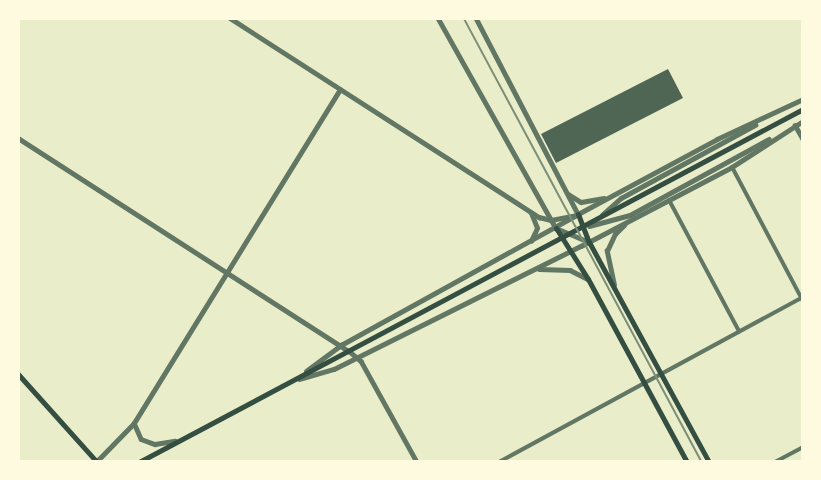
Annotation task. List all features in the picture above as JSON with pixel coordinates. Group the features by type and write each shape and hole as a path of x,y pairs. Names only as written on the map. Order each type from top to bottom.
{"main road":[{"path":"139,462 589,226 803,109"},
{"path":"578,214 589,242 709,462"},
{"path":"556,228 588,279 687,462"},
{"path":"18,374 96,462"}],"street":[{"path":"230,18 530,211 551,220 578,214"},
{"path":"438,18 556,228 589,242"},
{"path":"476,18 578,214"},
{"path":"96,462 134,423 231,271 340,89"},
{"path":"589,226 621,198 803,99"},
{"path":"297,379 341,345 717,139 787,108"},
{"path":"589,226 630,215 803,121"},
{"path":"796,125 803,139"},
{"path":"297,379 334,369 589,242 732,168 796,125"},
{"path":"18,138 231,271 349,351 361,361 417,462"},
{"path":"499,462 802,299 732,168"},
{"path":"566,192 581,202 621,191"},
{"path":"669,200 739,332"},
{"path":"526,245 537,228 530,211"},
{"path":"616,293 607,251 615,234 628,221"},
{"path":"525,274 562,268 588,279"},
{"path":"134,423 141,439 155,444 181,440"},
{"path":"775,462 803,447"}],"building":[{"path":"668,69 683,98 556,163 541,134"}],"tram line":[{"path":"464,18 702,462"}]}
